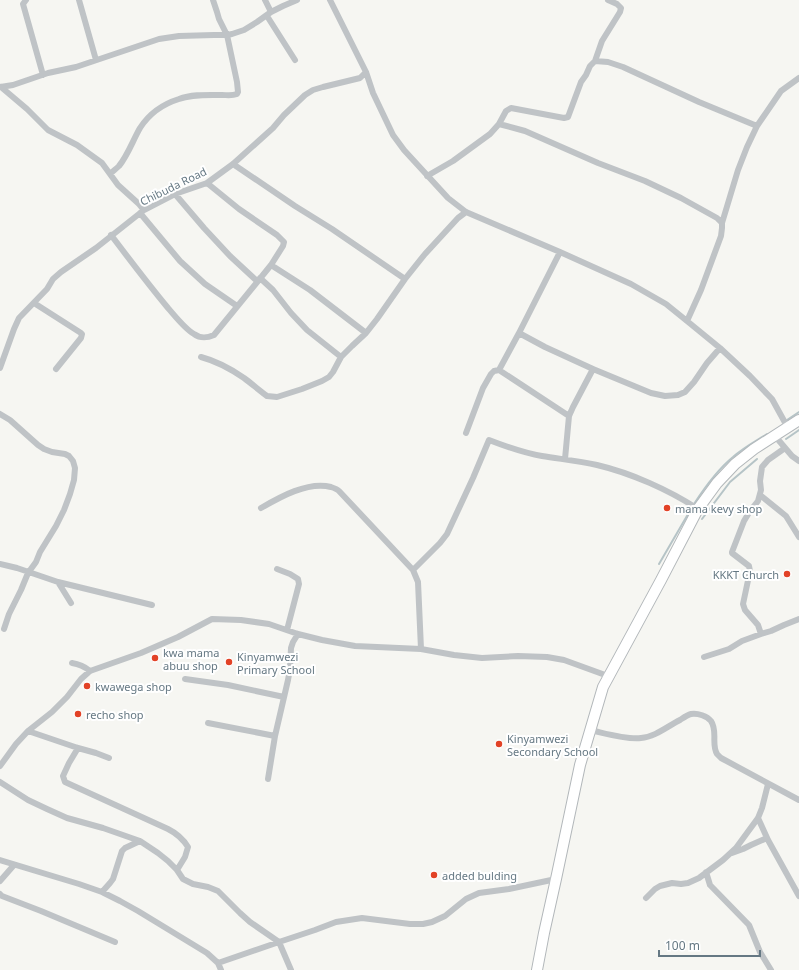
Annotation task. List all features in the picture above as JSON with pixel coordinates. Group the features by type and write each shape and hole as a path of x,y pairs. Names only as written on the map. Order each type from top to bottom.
{"main road":[{"path":"537,970 580,765 603,687 608,676 698,509 717,483 754,449 799,420"}],"street":[{"path":"26,0 23,4 43,75"},
{"path":"79,0 96,60"},
{"path":"110,174 119,165 146,120 157,110 178,99 196,95 237,94 237,82 227,35 219,19 213,0"},
{"path":"265,0 269,14 295,60"},
{"path":"1,87 76,67 159,40 179,36 232,34 244,30 282,6 297,0"},
{"path":"330,0 366,72 373,93 394,135 404,150 448,198 466,212 492,222 631,284 666,304 720,348 750,376 772,399 788,428"},
{"path":"427,176 453,161 490,134 499,124 506,111 512,108 564,118 568,117 581,82 594,61 602,40 620,12 621,8 608,0"},
{"path":"594,61 608,62 623,67 699,102 757,126"},
{"name":"Chibuda Road","path":"0,368 19,318 61,272 96,248 142,212 175,194 207,183 233,164 273,128 305,95 313,90 360,78 366,72"},
{"path":"687,320 710,268 721,236 722,223 738,170 747,147 757,126 781,91 799,78"},
{"path":"1,87 27,109 48,130 77,145 102,163 118,185 139,204 142,212 160,239 180,262 205,284 237,306"},
{"path":"499,124 525,131 651,184 681,198 717,218 722,223"},
{"path":"233,164 405,279"},
{"path":"111,235 147,283 193,334 199,337 207,338 214,335 271,265 284,242 207,183"},
{"path":"175,194 230,256 273,290 281,302 307,330 341,358"},
{"path":"201,357 209,359 232,371 244,378 267,396 272,397 277,397 302,389 322,381 329,377 341,358 366,333 425,254 458,218 466,212"},
{"path":"466,433 483,388 491,374 494,371 499,370 520,333 560,252"},
{"path":"271,265 310,290 366,333"},
{"path":"34,303 82,334 81,338 56,369"},
{"path":"520,333 545,348 593,369 651,393 665,396 678,395 684,392 694,382 707,363 720,348"},
{"path":"564,459 569,416 593,369"},
{"path":"499,370 569,416"},
{"path":"0,414 10,420 44,449 69,456 73,461 75,468 74,480 64,510 40,552 36,562 28,573 9,614 4,629"},
{"path":"775,436 792,456 799,461"},
{"path":"413,570 447,534 489,440 515,450 541,456 598,465 623,473 671,493 698,509"},
{"path":"761,634 758,625 745,610 743,604 750,571 749,566 732,552 744,521 758,502 761,490 760,482 762,467 768,460 785,448"},
{"path":"261,508 285,495 305,488 322,486 331,487 339,491 413,570 418,582 421,649"},
{"path":"760,495 786,516 799,537"},
{"path":"0,564 17,568 58,582 152,605"},
{"path":"277,569 298,579 299,584 287,630"},
{"path":"58,582 71,603"},
{"path":"0,766 16,744 28,731 52,712 90,671 141,653 178,637 212,619 241,620 270,624 298,634 355,646 421,649 482,658 518,656 548,657 564,660 608,676"},
{"path":"704,657 729,649 742,641 799,619"},
{"path":"268,779 275,736 290,669 291,648 298,634"},
{"path":"72,663 85,666 90,671"},
{"path":"185,679 228,685 284,697"},
{"path":"590,730 640,739 657,733 691,714 705,716 711,721 714,728 715,746 717,753 722,758 799,800"},
{"path":"208,723 275,736"},
{"path":"28,731 109,758"},
{"path":"78,748 63,776 65,782 178,835 188,847 185,857 177,870"},
{"path":"0,782 28,800 67,818 104,828 140,841 158,853 188,882 213,888 218,891 250,922 279,942 291,970"},
{"path":"646,898 660,886 672,883 688,883 699,878 736,848 758,818 768,784"},
{"path":"758,818 767,838 799,896"},
{"path":"730,853 767,838"},
{"path":"102,892 113,879 122,850 140,841"},
{"path":"0,860 102,892 138,911 207,953 218,963 221,970"},
{"path":"0,881 14,865"},
{"path":"706,872 710,885 749,925 760,952 771,970"},
{"path":"218,963 336,922 362,918 422,924 432,922 445,916 466,899 479,893 556,880"},
{"path":"0,894 115,942"}],"waterway":[{"path":"787,420 799,412"},
{"path":"786,439 799,430"},
{"path":"694,504 702,491 727,462 767,434"},
{"path":"702,519 730,482 757,459"},
{"path":"659,564 691,509"}],"place":[{"name":"mama kevy shop","path":"667,508"},
{"name":"KKKT Church","path":"787,574"},
{"name":"kwa mama abuu shop","path":"155,658"},
{"name":"Kinyamwezi Primary School","path":"229,662"},
{"name":"kwawega shop","path":"87,686"},
{"name":"recho shop","path":"78,714"},
{"name":"Kinyamwezi Secondary School","path":"499,744"},
{"name":"added bulding","path":"434,875"}]}
